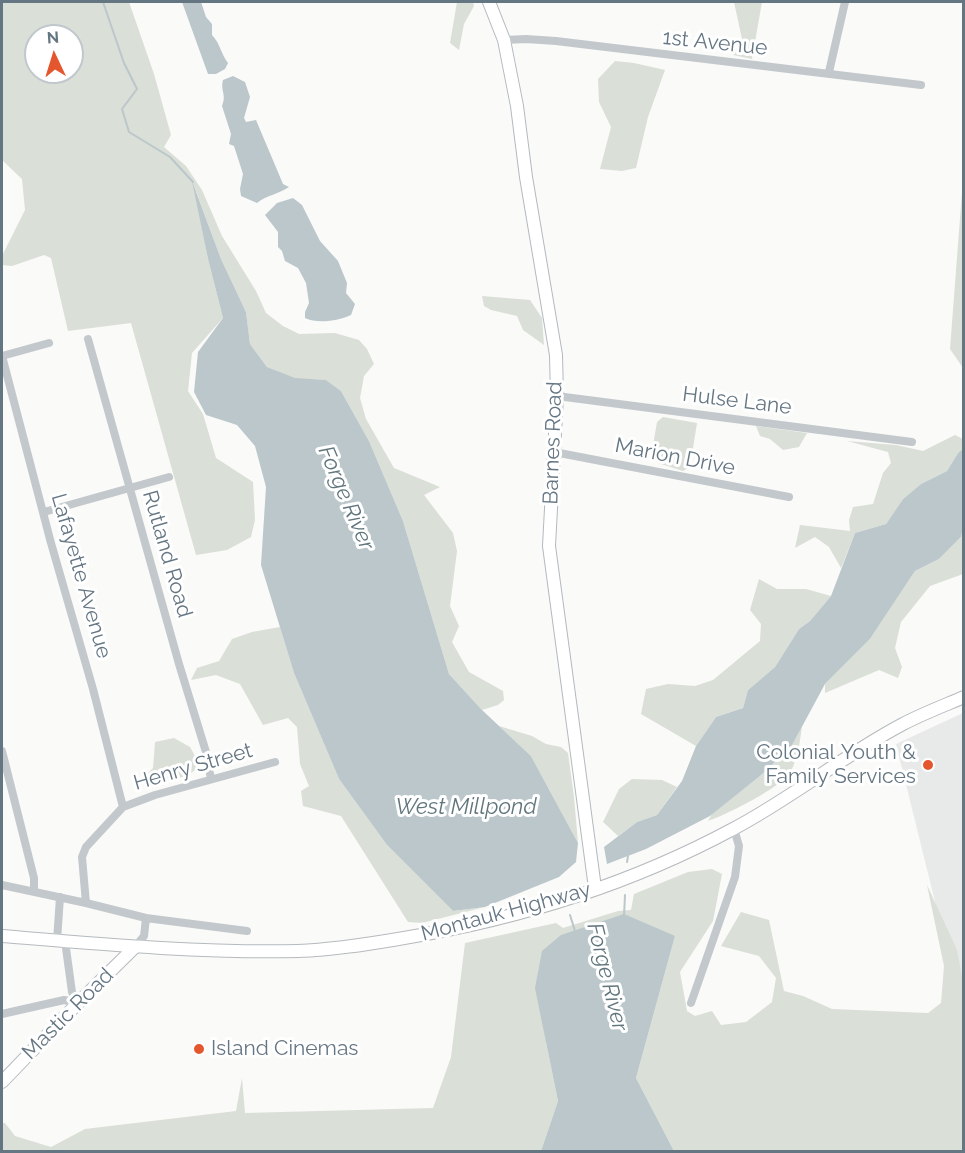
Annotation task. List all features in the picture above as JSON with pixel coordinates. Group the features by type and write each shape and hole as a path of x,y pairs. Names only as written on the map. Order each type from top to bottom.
{"main road":[{"name":"Barnes Road","path":"489,2 504,40 517,106 526,177 555,352 557,396 549,546 596,888"},
{"name":"Montauk Highway","path":"2,936 135,947 299,951 369,944 491,921 558,903 658,865 734,829 901,725 963,697"},
{"name":"Mastic Road","path":"2,1082 78,1002 135,947"}],"street":[{"path":"829,72 845,2"},
{"name":"1st Avenue","path":"504,40 556,41 654,54 829,72 921,85"},
{"name":"Rutland Road","path":"88,339 181,673 206,752 211,779"},
{"path":"2,356 49,343"},
{"name":"Lafayette Avenue","path":"2,356 123,807"},
{"name":"Hulse Lane","path":"557,396 912,441"},
{"name":"Marion Drive","path":"554,452 789,497"},
{"path":"44,512 169,477"},
{"path":"2,751 34,878 34,892"},
{"name":"Henry Street","path":"86,903 82,857 86,847 123,807 133,801 275,762"},
{"path":"691,1003 735,877 739,846 734,829"},
{"path":"2,885 146,918 247,931"},
{"path":"60,897 61,941 72,992 78,1002"},
{"path":"135,947 144,936 146,918"},
{"path":"2,1014 64,1000 78,1002"}],"shaded area":[{"path":"2,2 129,2 154,74 171,135 164,147 186,166 202,190 222,236 256,291 266,313 283,326 299,334 335,333 359,340 367,349 374,364 364,376 360,398 366,419 394,468 440,487 424,495 453,533 457,551 450,606 459,626 452,642 469,672 503,691 504,700 498,705 482,710 449,674 403,521 369,441 341,391 326,380 295,379 267,367 250,344 246,312 221,259 194,186 208,259 223,318 192,353 188,391 203,414 216,458 253,482 255,520 251,537 227,550 196,555 131,323 68,331 51,258 44,255 12,266 2,265 2,256 25,210 22,179 3,161"},
{"path":"457,2 473,2 474,6 464,24 459,50 450,43"},
{"path":"734,2 762,2 752,59 733,55 742,39"},
{"path":"615,61 665,70 648,117 636,168 622,171 600,169 611,127 599,102 598,79"},
{"path":"963,179 963,368 950,349"},
{"path":"482,296 530,300 542,318 544,345 523,330 517,316 484,306"},
{"path":"663,417 697,423 690,467 683,471 658,463 651,457 657,422"},
{"path":"756,426 807,433 799,447 783,450 770,439 760,436"},
{"path":"955,435 963,439 963,449 947,471 921,484 903,499 886,524 855,533 841,568 829,547 815,537 795,548 800,525 850,531 849,520 853,507 873,504 883,473 891,463 888,452 847,441 896,445 923,451"},
{"path":"963,524 963,574 930,586 901,622 895,648 902,667 898,678 879,670 825,693 825,684 870,639 915,571 939,559 961,537"},
{"path":"759,579 777,589 806,589 831,596 810,621 799,629 775,667 748,690 743,708 716,717 696,746 641,714 646,689 668,684 695,686 713,680 760,641 761,624 750,610"},
{"path":"280,627 294,673 339,779 387,845 453,911 485,907 422,923 408,922 341,816 303,806 301,791 309,786 300,764 297,727 288,718 263,725 240,684 216,675 191,680 197,668 219,661 232,639 252,632"},
{"path":"963,713 963,1057 942,930 896,744"},
{"path":"499,726 532,736 546,744 561,747 568,753 578,843 531,756"},
{"path":"802,726 795,760 786,777 754,799 708,821 712,814 760,776 791,747"},
{"path":"174,738 190,747 200,765 188,775 180,778 139,782 153,768 155,742"},
{"path":"632,779 662,780 677,787 657,815 637,822 618,836 603,822 619,789"},
{"path":"712,869 722,874 713,921 680,972 687,1011 695,1016 712,1011 721,1025 746,1022 772,1002 776,978 759,956 721,946 741,912 769,920 784,991 803,996 832,1009 928,1013 941,1003 944,966 927,885 957,950 963,981 963,1151 674,1151 636,1078 675,936 546,1042 558,1101 541,1151 2,1151 2,1123 5,1123 15,1136 51,1147 85,1129 236,1111 242,1078 245,1113 433,1108 451,1057 465,943 556,923 563,928 618,911 631,910 634,894 688,872"}],"water":[{"path":"182,2 201,2 206,17 212,24 212,35 228,63 225,69 216,74 208,74"},
{"path":"233,76 245,82 250,97 244,118 246,122 256,120 283,184 289,187 257,203 241,196 243,174 234,146 229,144 231,134 222,106 224,98 222,84 223,80"},
{"name":"West Millpond","path":"192,181 221,259 246,312 250,344 267,367 295,378 326,380 341,391 369,441 403,521 449,674 482,710 531,756 578,843 576,862 559,877 485,907 453,911 387,845 339,779 294,673 261,565 266,487 255,446 237,425 206,415 194,392 198,352 223,318"},
{"path":"293,198 302,205 320,241 338,261 347,283 346,293 355,304 351,315 328,321 305,318 309,303 306,283 298,268 285,261 278,247 278,232 265,215 277,203"},
{"path":"963,449 964,524 961,537 939,559 915,571 870,639 825,684 791,747 760,776 710,816 646,849 607,864 604,847 637,822 657,815 682,781 696,746 716,717 743,708 748,690 775,667 799,629 810,621 831,596 855,533 886,524 903,499 921,484 947,471"},
{"path":"624,914 675,936 636,1078 674,1151 541,1151 558,1101 535,988 542,951 561,935"}],"waterway":[{"name":"Forge River","path":"103,2 124,63 137,89 122,109 129,132 170,157 193,182"},
{"path":"627,862 628,856"},
{"path":"624,917 625,895"},
{"name":"Forge River","path":"570,915 575,931"}],"place":[{"name":"Colonial Youth & Family Services","path":"928,765"},
{"name":"Island Cinemas","path":"199,1049"}]}
